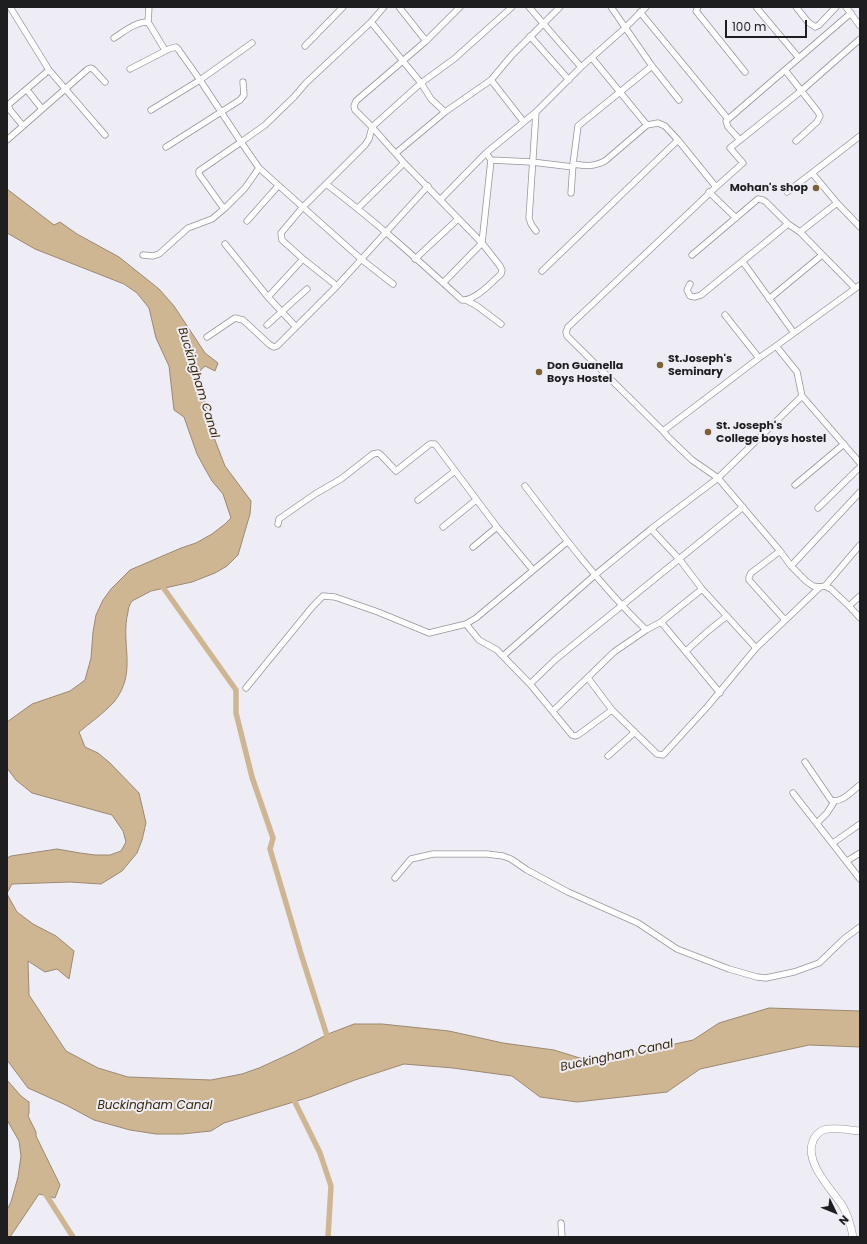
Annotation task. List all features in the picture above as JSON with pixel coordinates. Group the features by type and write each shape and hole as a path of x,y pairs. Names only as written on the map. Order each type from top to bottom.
{"street":[{"path":"10,7 49,70 105,135"},
{"path":"149,7 148,22 164,50"},
{"path":"305,46 343,7"},
{"path":"224,209 199,174 199,171 265,125 306,83 371,22 384,7"},
{"path":"399,7 426,42"},
{"path":"460,7 426,42 356,101 354,106 355,110 404,163 441,199 482,243 500,266 502,270 501,274 486,288 466,300"},
{"path":"337,286 282,240 281,233 302,208 365,145 369,139 372,127 421,83 454,59 512,7"},
{"path":"529,7 542,24 581,67"},
{"path":"396,153 445,112 491,80 530,36 560,7"},
{"path":"611,7 652,66 679,100"},
{"path":"441,199 486,153 523,121 536,112 581,67 646,7"},
{"path":"698,7 696,11 745,72"},
{"path":"756,7 799,58"},
{"path":"796,7 808,22 815,26 819,24 836,7"},
{"path":"846,7 860,26"},
{"path":"640,12 728,119"},
{"path":"740,140 728,127 726,121 851,13"},
{"path":"114,38 142,22 148,22"},
{"path":"371,22 421,83 431,99 445,112"},
{"path":"530,36 569,80"},
{"path":"860,39 801,91 730,148 743,163 710,192 568,328 566,332 567,336 668,437 692,460 718,478 791,566 810,584 823,587 836,593 860,618"},
{"path":"151,110 200,80 252,43"},
{"path":"130,69 164,50 173,47 178,49 259,168 302,208 361,259 393,284"},
{"path":"592,58 647,125"},
{"path":"571,192 578,126 652,66"},
{"path":"7,140 88,69 91,68 94,70 105,82"},
{"path":"23,126 10,110 8,105 49,70"},
{"path":"785,70 820,116 817,122 796,141"},
{"path":"491,80 523,121"},
{"path":"166,147 243,98 243,82"},
{"path":"27,90 42,109"},
{"path":"536,112 529,218 536,231"},
{"path":"490,160 591,166 601,163 647,125 658,123 665,126 678,140 716,187"},
{"path":"787,192 860,136"},
{"path":"542,271 678,140"},
{"path":"443,283 482,243 490,160 486,153"},
{"path":"358,208 404,163"},
{"path":"143,255 153,256 159,254 188,228 212,219 245,188 259,168"},
{"path":"812,173 837,203 859,225"},
{"path":"326,184 387,232 462,300 466,300 477,306 501,324"},
{"path":"247,221 278,186"},
{"path":"207,337 235,318 239,318 274,347 277,346 337,286 428,186"},
{"path":"710,192 736,218"},
{"path":"663,431 759,358 858,287 822,255 800,232 788,224 763,200 755,201 692,255"},
{"path":"800,232 837,203"},
{"path":"415,259 458,219"},
{"path":"690,284 688,290 690,296 696,298 743,262 788,224"},
{"path":"225,244 268,297 296,327"},
{"path":"769,299 822,255"},
{"path":"268,297 303,259"},
{"path":"743,262 794,333"},
{"path":"267,325 307,289"},
{"path":"725,315 759,358"},
{"path":"776,346 797,372 802,396 860,463"},
{"path":"503,656 595,574 718,478 802,396"},
{"path":"278,524 279,519 341,479 375,453 380,454 396,471 430,444 435,444 438,446 476,500 533,570"},
{"path":"795,485 844,444"},
{"path":"818,508 860,467"},
{"path":"418,500 455,471"},
{"path":"525,486 567,542 621,606 646,630"},
{"path":"791,566 860,492"},
{"path":"443,527 476,500"},
{"path":"530,684 556,660 621,606 743,508"},
{"path":"473,547 497,527"},
{"path":"651,529 680,560 702,589 756,648"},
{"path":"246,688 313,606 323,596 335,597 378,612 429,633 466,624 476,618 567,542"},
{"path":"588,678 612,710 656,754 662,755 720,693 756,648 823,587 860,545"},
{"path":"780,551 751,573 748,577 785,620"},
{"path":"553,711 614,652 646,630 661,622 702,589"},
{"path":"849,606 860,596"},
{"path":"686,651 727,616"},
{"path":"661,622 720,693"},
{"path":"466,624 479,640 503,656 530,684 572,735 578,735 612,710"},
{"path":"608,756 635,732"},
{"path":"805,762 829,799 834,802"},
{"path":"817,823 827,813 834,802 840,800 860,785"},
{"path":"793,793 860,879"},
{"path":"833,843 860,824"},
{"path":"847,862 860,853"},
{"path":"395,878 411,859 433,854 487,854 504,856 568,892 638,923 677,950 729,969 766,978 794,972 819,963 845,938 860,927"},
{"path":"853,1237 849,1221 842,1206 813,1164 810,1146 814,1137 822,1130 837,1129 860,1131"},
{"path":"561,1223 562,1237"}],"water":[{"name":"Buckingham Canal","path":"7,189 54,225 60,222 77,234 119,257 159,289 174,306 205,353 218,363 215,371 205,366 197,374 213,435 225,466 251,501 250,514 238,555 227,566 215,573 192,582 151,591 132,601 128,609 126,624 127,669 121,691 110,706 79,732 85,747 98,753 110,763 139,793 146,823 137,853 122,871 101,884 70,882 12,884 7,893 7,858 11,856 57,849 95,855 110,855 121,851 126,842 123,831 112,815 32,793 16,780 7,768 7,722 32,704 70,691 85,680 91,658 96,615 103,600 111,589 130,570 196,543 212,534 231,518 223,494 212,481 197,454 184,417 174,410 169,366 156,338 149,308 137,293 124,284 35,249 7,233"},
{"name":"Buckingham Canal","path":"7,894 17,912 33,924 56,936 74,951 69,979 57,969 45,972 28,961 29,995 66,1051 98,1068 128,1077 211,1080 242,1074 294,1052 328,1034 354,1024 382,1024 449,1031 503,1043 554,1050 583,1059 629,1054 693,1040 719,1023 769,1008 860,1011 860,1047 809,1045 700,1069 667,1092 577,1102 540,1097 512,1076 453,1068 404,1064 310,1097 224,1123 211,1131 182,1134 156,1134 130,1130 94,1120 66,1105 28,1088 7,1060"},
{"path":"7,1080 21,1096 29,1102 28,1116 60,1185 55,1198 39,1194 10,1237 7,1237 7,1210 11,1202 18,1177 21,1156 19,1141 7,1120"}],"waterway":[{"path":"160,583 236,690 236,713 252,777 273,838 270,849 329,1042"},
{"path":"292,1096 320,1153 331,1186 328,1237"},
{"path":"43,1190 73,1237"}],"place":[{"name":"Mohan's shop","path":"816,188"},
{"name":"St.Joseph's Seminary","path":"660,365"},
{"name":"Don Guanella Boys Hostel","path":"539,372"},
{"name":"St. Joseph's College boys hostel","path":"708,432"}]}
